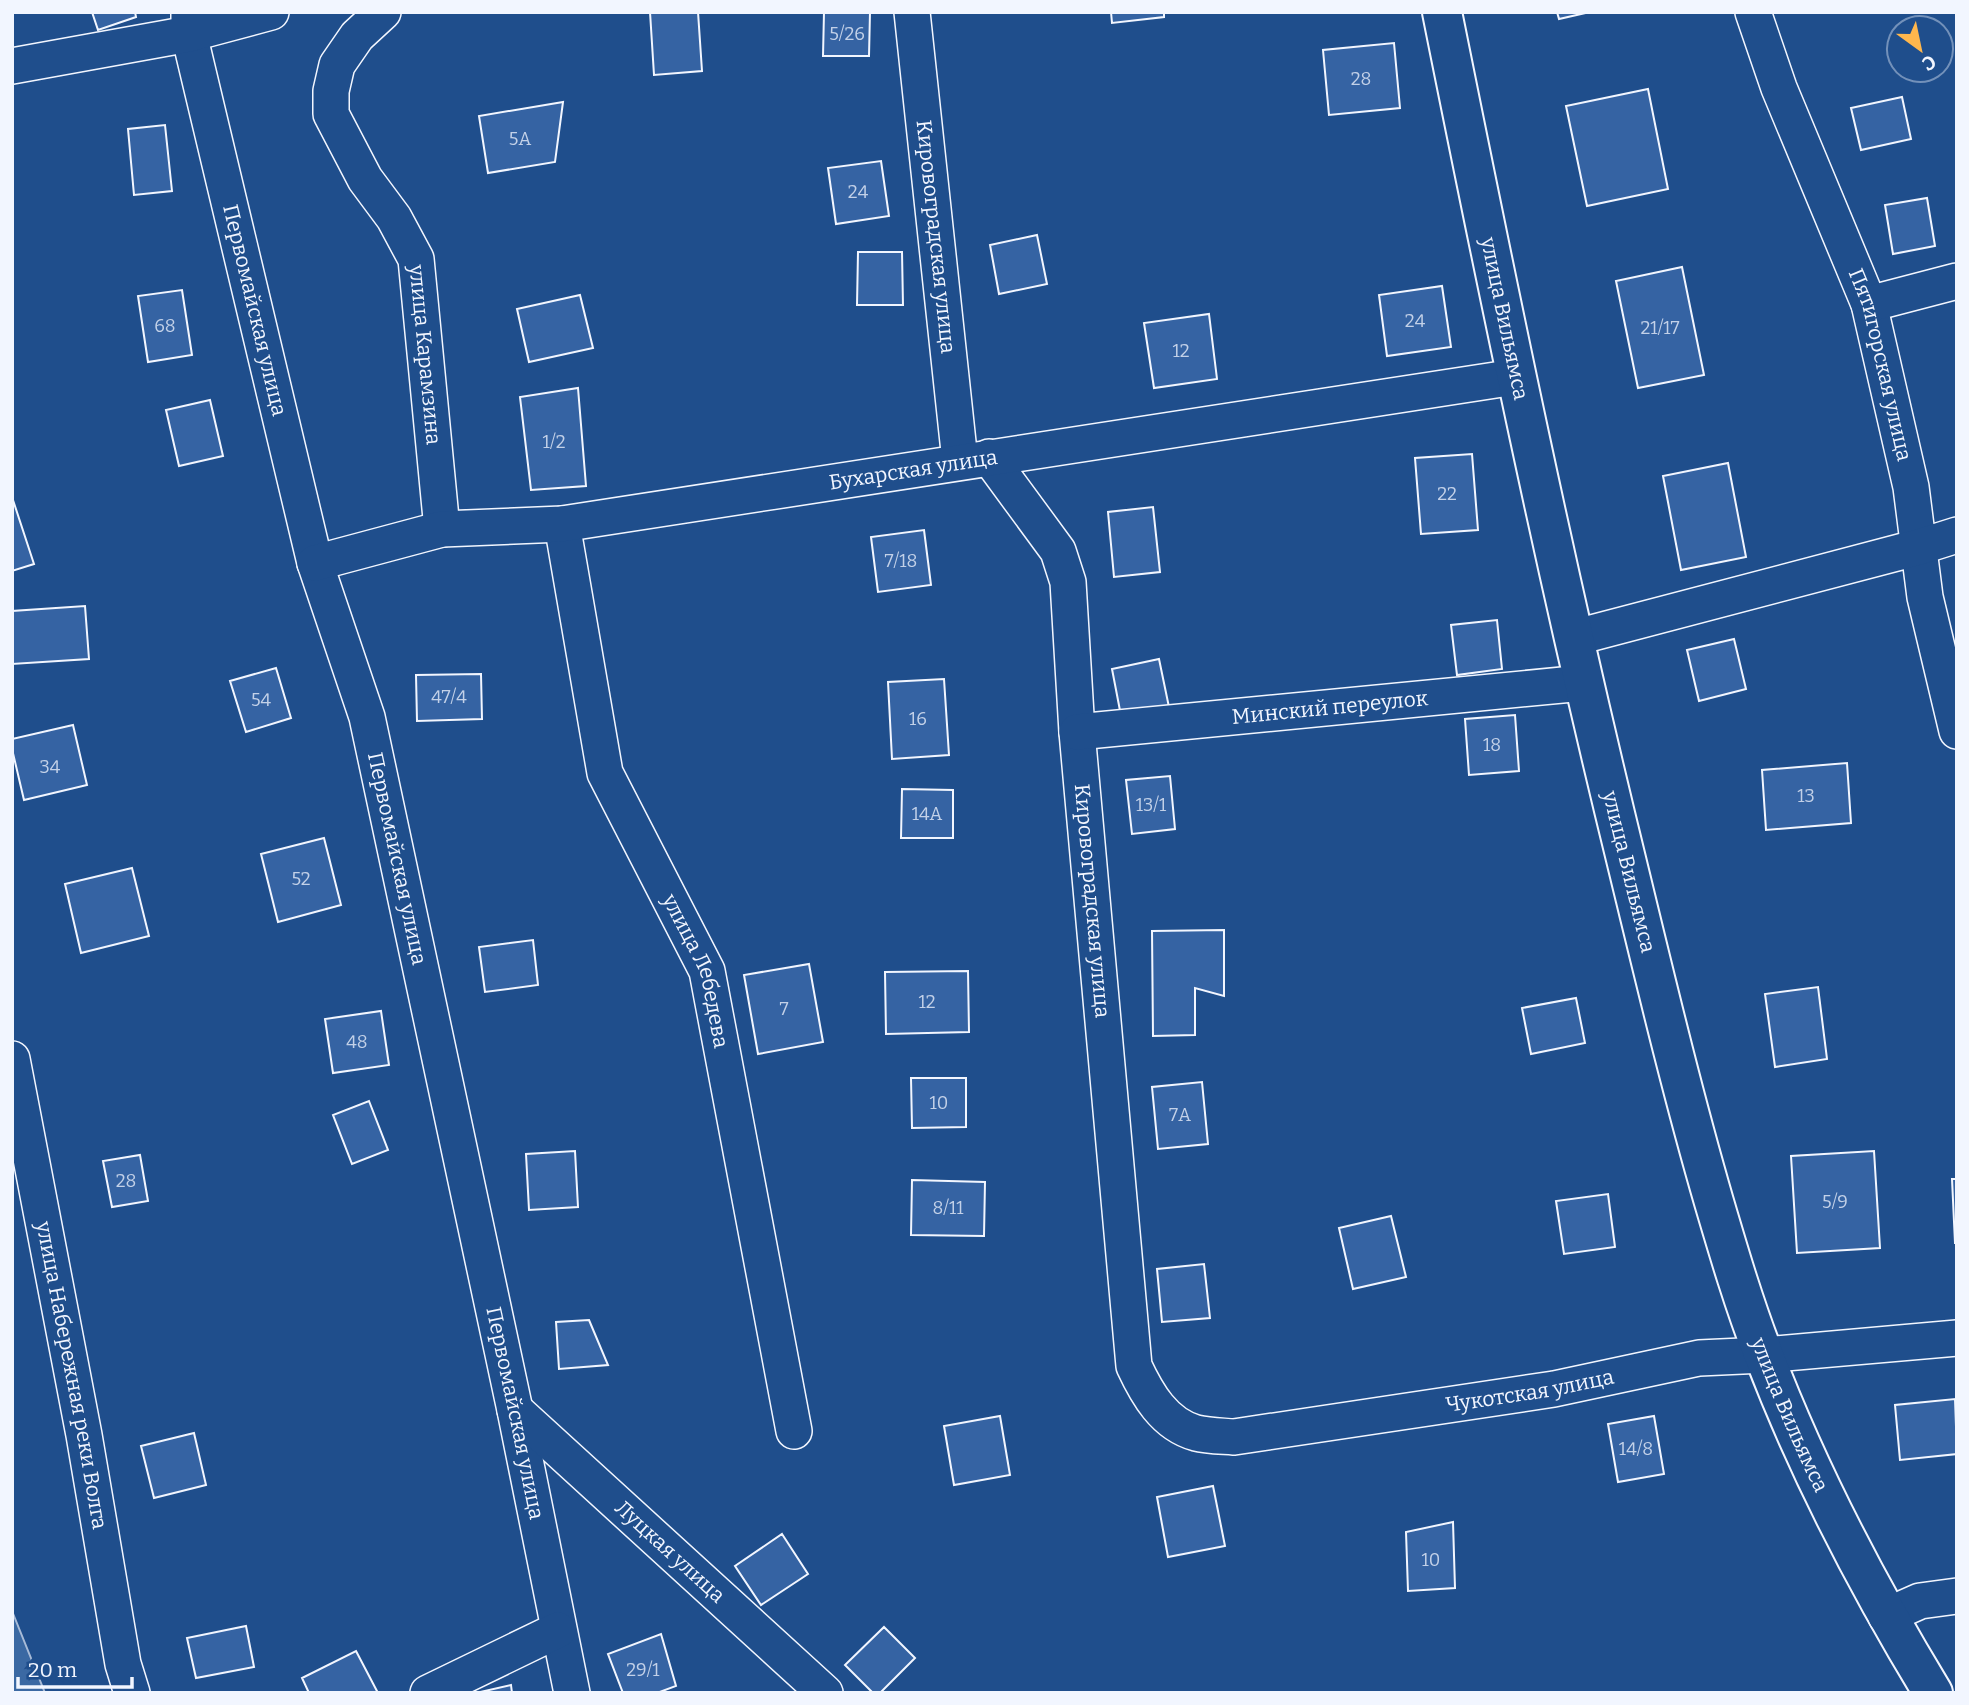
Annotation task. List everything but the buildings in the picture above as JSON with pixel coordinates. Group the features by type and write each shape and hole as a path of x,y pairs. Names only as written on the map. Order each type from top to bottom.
{"main road":[{"name":"улица Вильямса","path":"1441,12 1515,377 1583,683 1690,1118 1738,1282 1763,1355 1828,1502 1886,1616 1933,1693"}],"street":[{"path":"12,66 189,23 271,12"},
{"name":"улица Карамзина","path":"383,12 357,36 337,65 331,91 331,114 365,180 394,218 416,259 442,529"},
{"name":"Кировоградская улица","path":"912,12 974,459 1058,551 1068,583 1077,732 1135,1366"},
{"name":"Пятигорская улица","path":"1753,12 1779,88 1869,303 1911,487 1925,597 1957,731"},
{"name":"Первомайская улица","path":"189,23 314,563 367,718 515,1410 572,1693"},
{"path":"1869,303 1957,281"},
{"name":"Бухарская улица","path":"314,563 442,529 562,524 1515,377"},
{"name":"улица Лебедева","path":"562,524 605,773 707,971 794,1431"},
{"path":"1573,638 1957,535"},
{"name":"Минский переулок","path":"1077,732 1583,683"},
{"name":"улица Набережная реки Волга","path":"12,1059 84,1435 123,1664 132,1693"},
{"name":"Чукотская улица","path":"1135,1366 1146,1393 1164,1415 1194,1433 1234,1437 1554,1388 1699,1358 1957,1338"},
{"name":"Луцкая улица","path":"515,1410 825,1693"},
{"path":"1886,1616 1920,1601 1957,1596"},
{"path":"428,1693 558,1630"}],"water":[{"path":"12,1611 45,1693 12,1693"}]}
